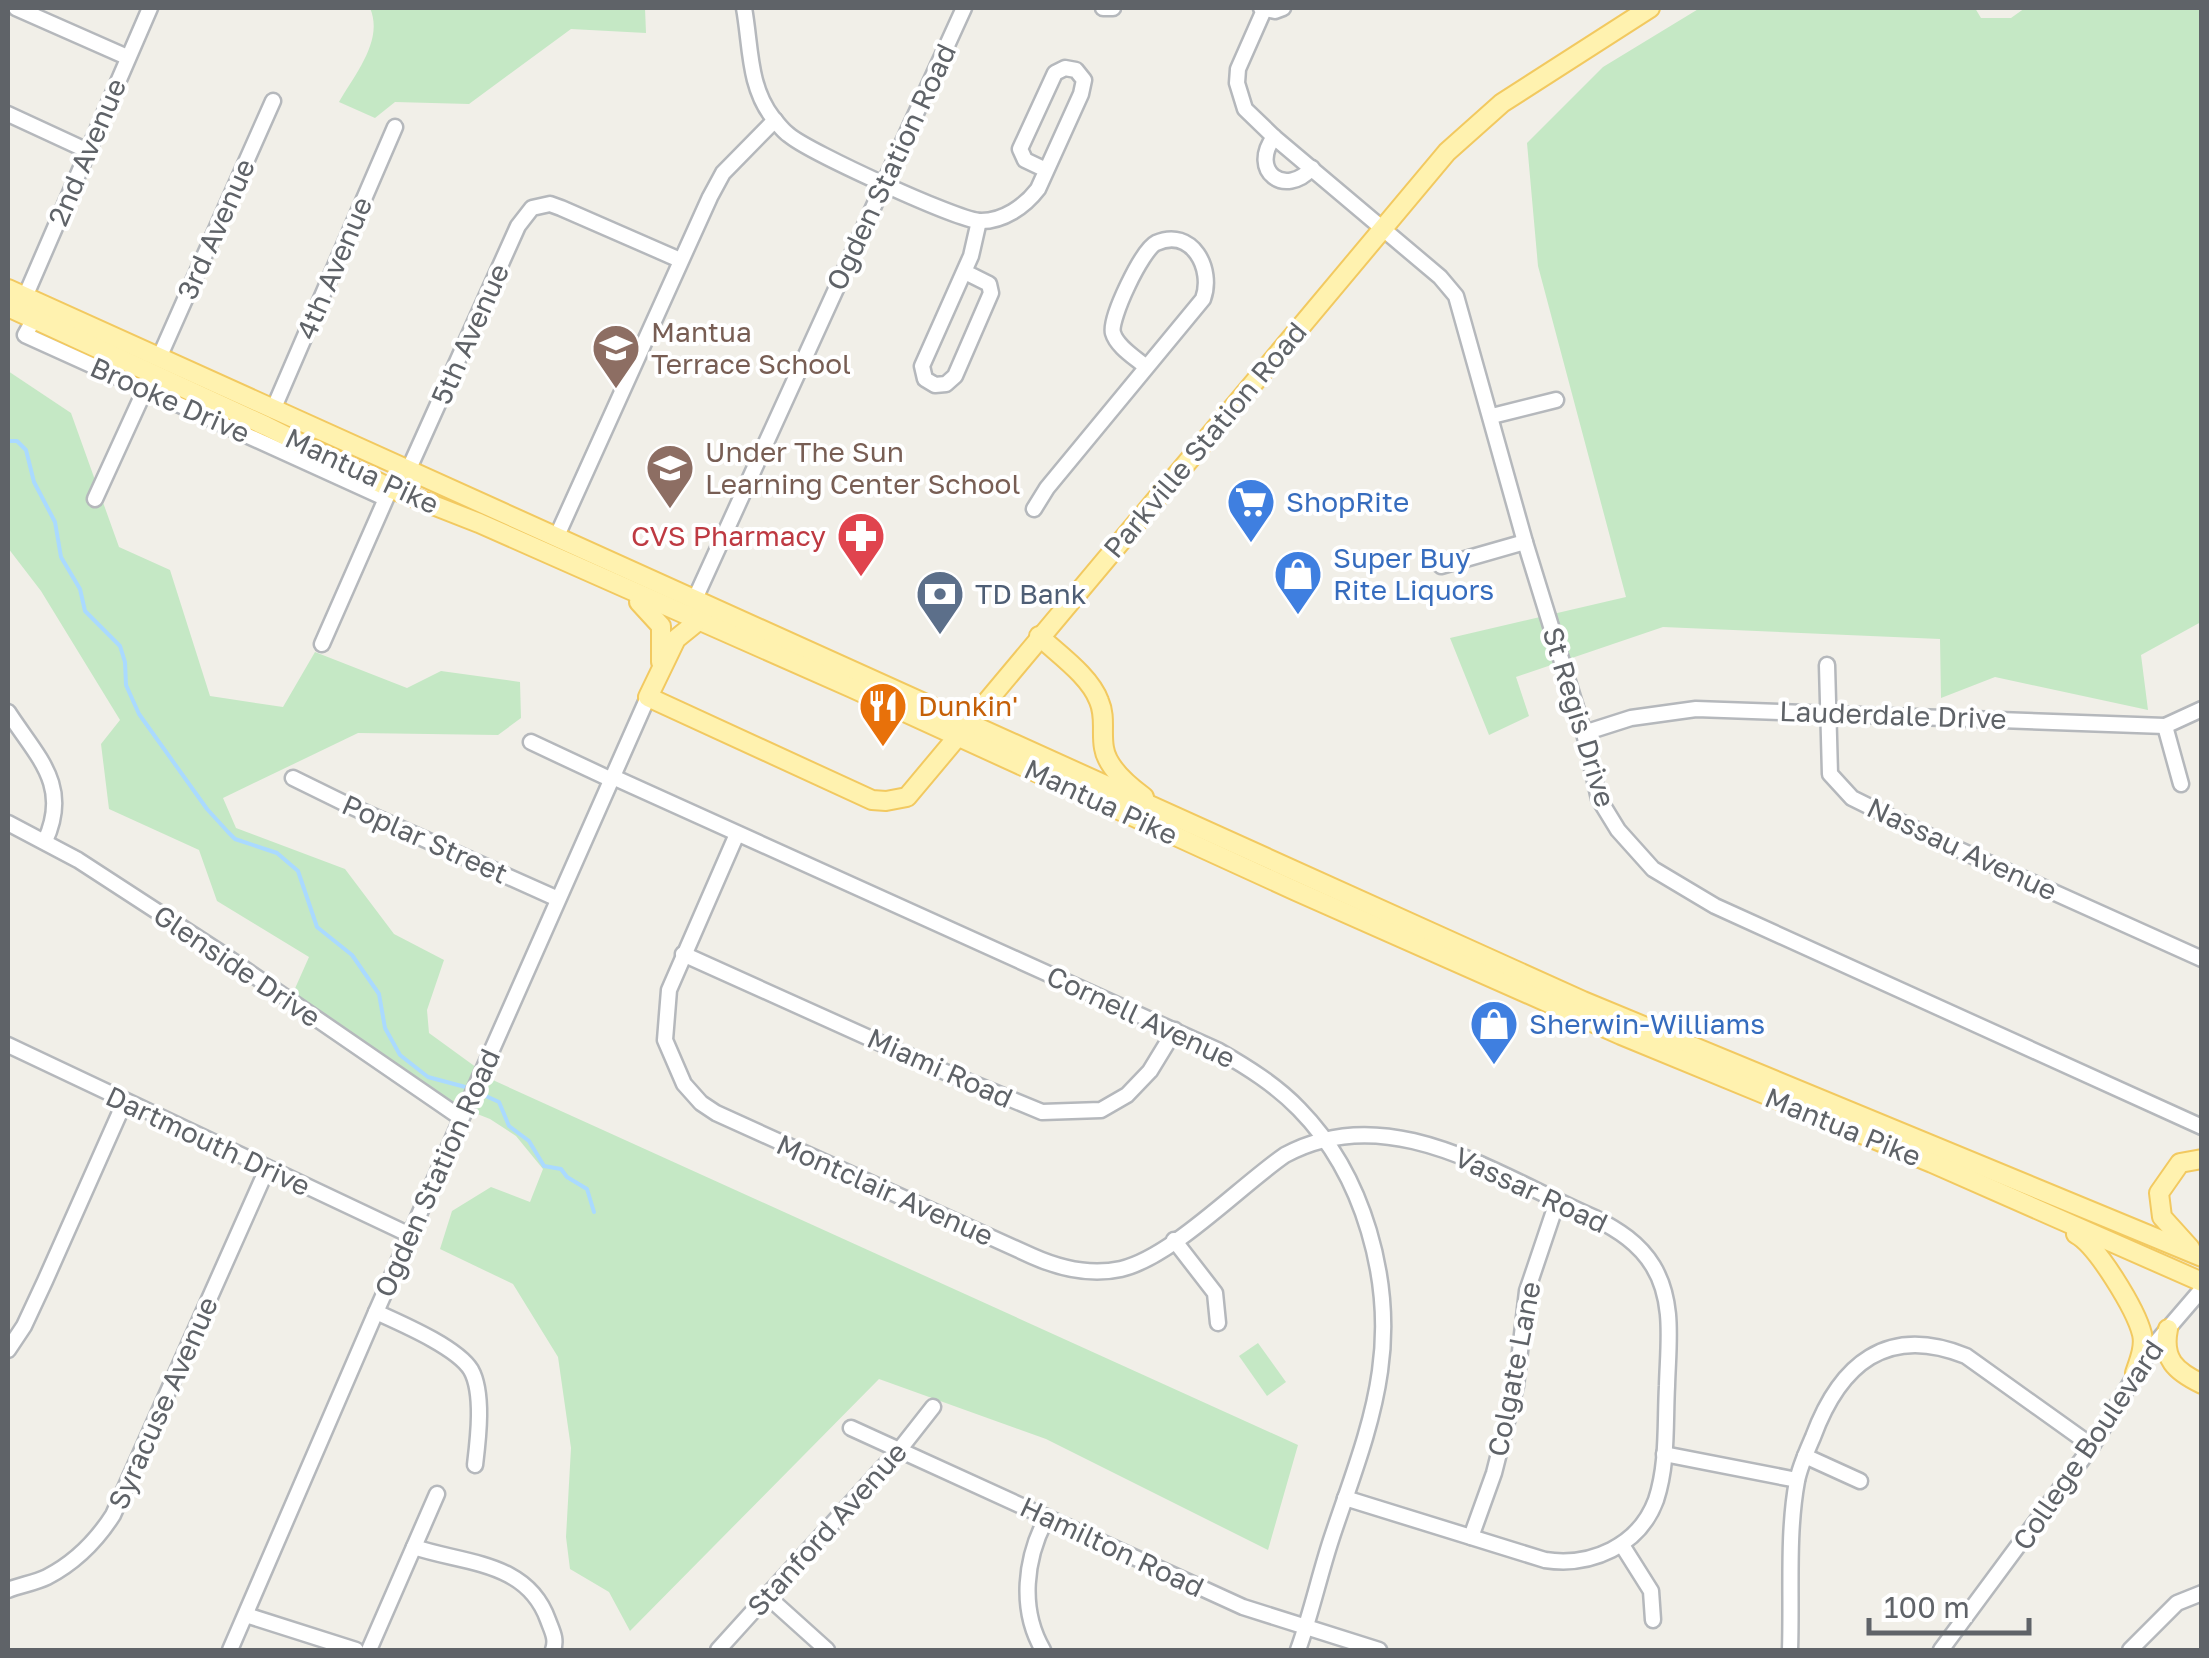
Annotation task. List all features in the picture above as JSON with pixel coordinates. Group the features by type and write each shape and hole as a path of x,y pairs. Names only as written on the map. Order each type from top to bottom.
{"main road":[{"name":"Parkville Station Road","path":"648,697 872,800 906,797 1448,152 1494,110 1625,14 1650,8"},
{"name":"Mantua Pike","path":"16,293 152,373 273,410 408,470 1614,1032 2015,1201 2202,1285"},
{"name":"Mantua Pike","path":"8,308 152,373 388,494 479,522 697,622 1164,812 1583,1001 2200,1256"},
{"path":"479,522 487,532 640,603 660,626 660,672"},
{"path":"648,697 676,639 697,622"},
{"path":"1039,636 1099,698 1105,726 1104,750 1116,770 1164,812"},
{"path":"2200,1256 2162,1217 2158,1199 2164,1182 2180,1163 2202,1159"},
{"path":"2015,1201 2021,1209 2082,1237 2097,1251 2142,1332 2166,1342 2169,1361 2183,1375 2202,1384"},
{"path":"2136,1373 2156,1336"}],"street":[{"path":"16,8 128,58"},
{"name":"2nd Avenue","path":"16,293 88,151 150,8"},
{"path":"744,8 754,78 764,105 790,136 884,182 979,221 1010,214 1038,189 1084,86 1081,74 1070,68 1054,73 1020,149 1024,160 1046,170"},
{"name":"Ogden Station Road","path":"694,600 964,8"},
{"path":"1103,8 1113,8"},
{"path":"1263,9 1283,8"},
{"name":"St Regis Drive","path":"1263,9 1243,54 1238,83 1245,109 1440,277 1456,296 1584,733 1593,782 1608,816 1653,869 1714,906 2202,1127"},
{"name":"3rd Avenue","path":"95,499 273,101"},
{"path":"8,114 88,151"},
{"path":"556,538 680,260 724,173 775,120"},
{"name":"4th Avenue","path":"273,410 395,127"},
{"path":"1274,137 1265,154 1272,175 1296,181 1312,168"},
{"name":"5th Avenue","path":"408,470 527,212 540,205 560,208 680,260"},
{"path":"965,272 989,284 991,293 954,376 946,384 935,385 925,379 922,366 976,245 979,221"},
{"path":"1034,508 1205,294 1207,280 1202,261 1195,250 1179,241 1159,242 1144,252 1114,318 1117,341 1146,367"},
{"path":"1492,416 1556,400"},
{"path":"322,644 388,494"},
{"path":"1442,566 1525,542"},
{"name":"Nassau Avenue","path":"1827,665 1830,774 1852,798 2202,959"},
{"name":"Ogden Station Road","path":"230,1650 648,697"},
{"name":"Lauderdale Drive","path":"1584,733 1631,718 1696,709 2165,726 2202,710"},
{"path":"8,712 54,785 55,811 45,840"},
{"path":"2165,726 2180,784"},
{"name":"Cornell Avenue","path":"531,742 1175,1030 1245,1066 1278,1089 1326,1140 1348,1179 1374,1252 1383,1308 1380,1368 1375,1398 1298,1650"},
{"name":"Poplar Street","path":"293,778 558,899"},
{"name":"Glenside Drive","path":"8,823 45,840 270,986 461,1118"},
{"name":"Montclair Avenue","path":"737,834 669,990 665,1040 684,1084 716,1113 1056,1266 1101,1272 1145,1260 1285,1155 1308,1142 1326,1140"},
{"name":"Miami Road","path":"683,954 1042,1112 1101,1110 1113,1104 1140,1084 1175,1030"},
{"name":"Dartmouth Drive","path":"8,1046 410,1235"},
{"path":"8,1350 38,1296 126,1102"},
{"name":"Vassar Road","path":"1326,1140 1356,1134 1403,1137 1440,1148 1619,1231 1639,1248 1662,1285 1668,1306 1664,1454 1656,1501 1648,1517 1622,1545"},
{"name":"Syracuse Avenue","path":"8,1590 44,1579 64,1567 100,1534 113,1515 267,1169"},
{"name":"Colgate Lane","path":"1471,1537 1494,1473 1516,1386 1527,1291 1557,1202"},
{"path":"1174,1240 1215,1292 1218,1323"},
{"name":"College Boulevard","path":"2156,1336 2202,1285"},
{"path":"376,1312 442,1345 470,1370 480,1415 475,1465"},
{"path":"1790,1650 1798,1480 1830,1399 1844,1377 1874,1354 1907,1344 1950,1349 1966,1356 2092,1446"},
{"name":"College Boulevard","path":"1941,1650 2092,1446 2136,1373"},
{"name":"Stanford Avenue","path":"718,1650 900,1449 933,1407"},
{"name":"Hamilton Road","path":"850,1428 1243,1607 1380,1650"},
{"path":"1664,1454 1798,1480"},
{"path":"1805,1456 1860,1481"},
{"path":"369,1650 438,1494"},
{"path":"1344,1498 1558,1562 1596,1558 1622,1545 1651,1592 1653,1620"},
{"path":"1043,1650 1033,1632 1027,1585 1034,1547 1047,1517"},
{"path":"414,1547 502,1570 529,1586 545,1612 556,1642 553,1650"},
{"path":"2130,1650 2177,1603 2202,1593"},
{"path":"767,1596 827,1650"},
{"path":"246,1615 356,1650"}],"green space":[{"path":"370,8 645,8 646,33 571,29 469,104 395,102 375,118 339,102 371,44"},
{"path":"1700,8 1975,8 1981,18 2011,18 2025,8 2201,8 2201,622 2141,655 2148,710 1995,677 1941,698 1940,639 1663,627 1516,677 1529,716 1489,735 1450,638 1626,597 1538,266 1527,143 1603,67"},
{"path":"8,371 71,413 119,547 170,570 210,696 283,707 315,652 407,688 441,671 520,682 521,718 498,735 358,733 223,798 236,828 345,869 394,934 444,960 427,1010 429,1033 495,1081 1298,1445 1268,1550 1046,1439 879,1379 630,1631 609,1592 570,1569 566,1537 571,1448 558,1357 513,1284 440,1249 452,1211 491,1187 530,1202 543,1169 516,1136 490,1119 457,1106 293,993 309,957 217,901 199,850 109,809 101,744 120,720 41,591 8,548"},
{"path":"1258,1343 1286,1382 1267,1396 1239,1356"}],"waterway":[{"path":"8,441 17,441 26,450 34,482 55,522 61,557 80,589 85,611 120,646 126,685 139,714 207,809 235,839 277,853 298,871 317,927 352,955 379,994 385,1028 400,1055 428,1077 469,1088"},
{"path":"477,1092 499,1102 509,1126 529,1141 544,1166 561,1169 587,1189 594,1212"}],"place":[{"name":"Mantua Terrace School","path":"616,390"},
{"name":"Under The Sun Learning Center School","path":"670,510"},
{"name":"ShopRite","path":"1251,544"},
{"name":"CVS Pharmacy","path":"861,578"},
{"name":"Super Buy Rite Liquors","path":"1298,616"},
{"name":"TD Bank","path":"940,636"},
{"name":"Dunkin'","path":"883,748"},
{"name":"Sherwin-Williams","path":"1494,1066"}]}
